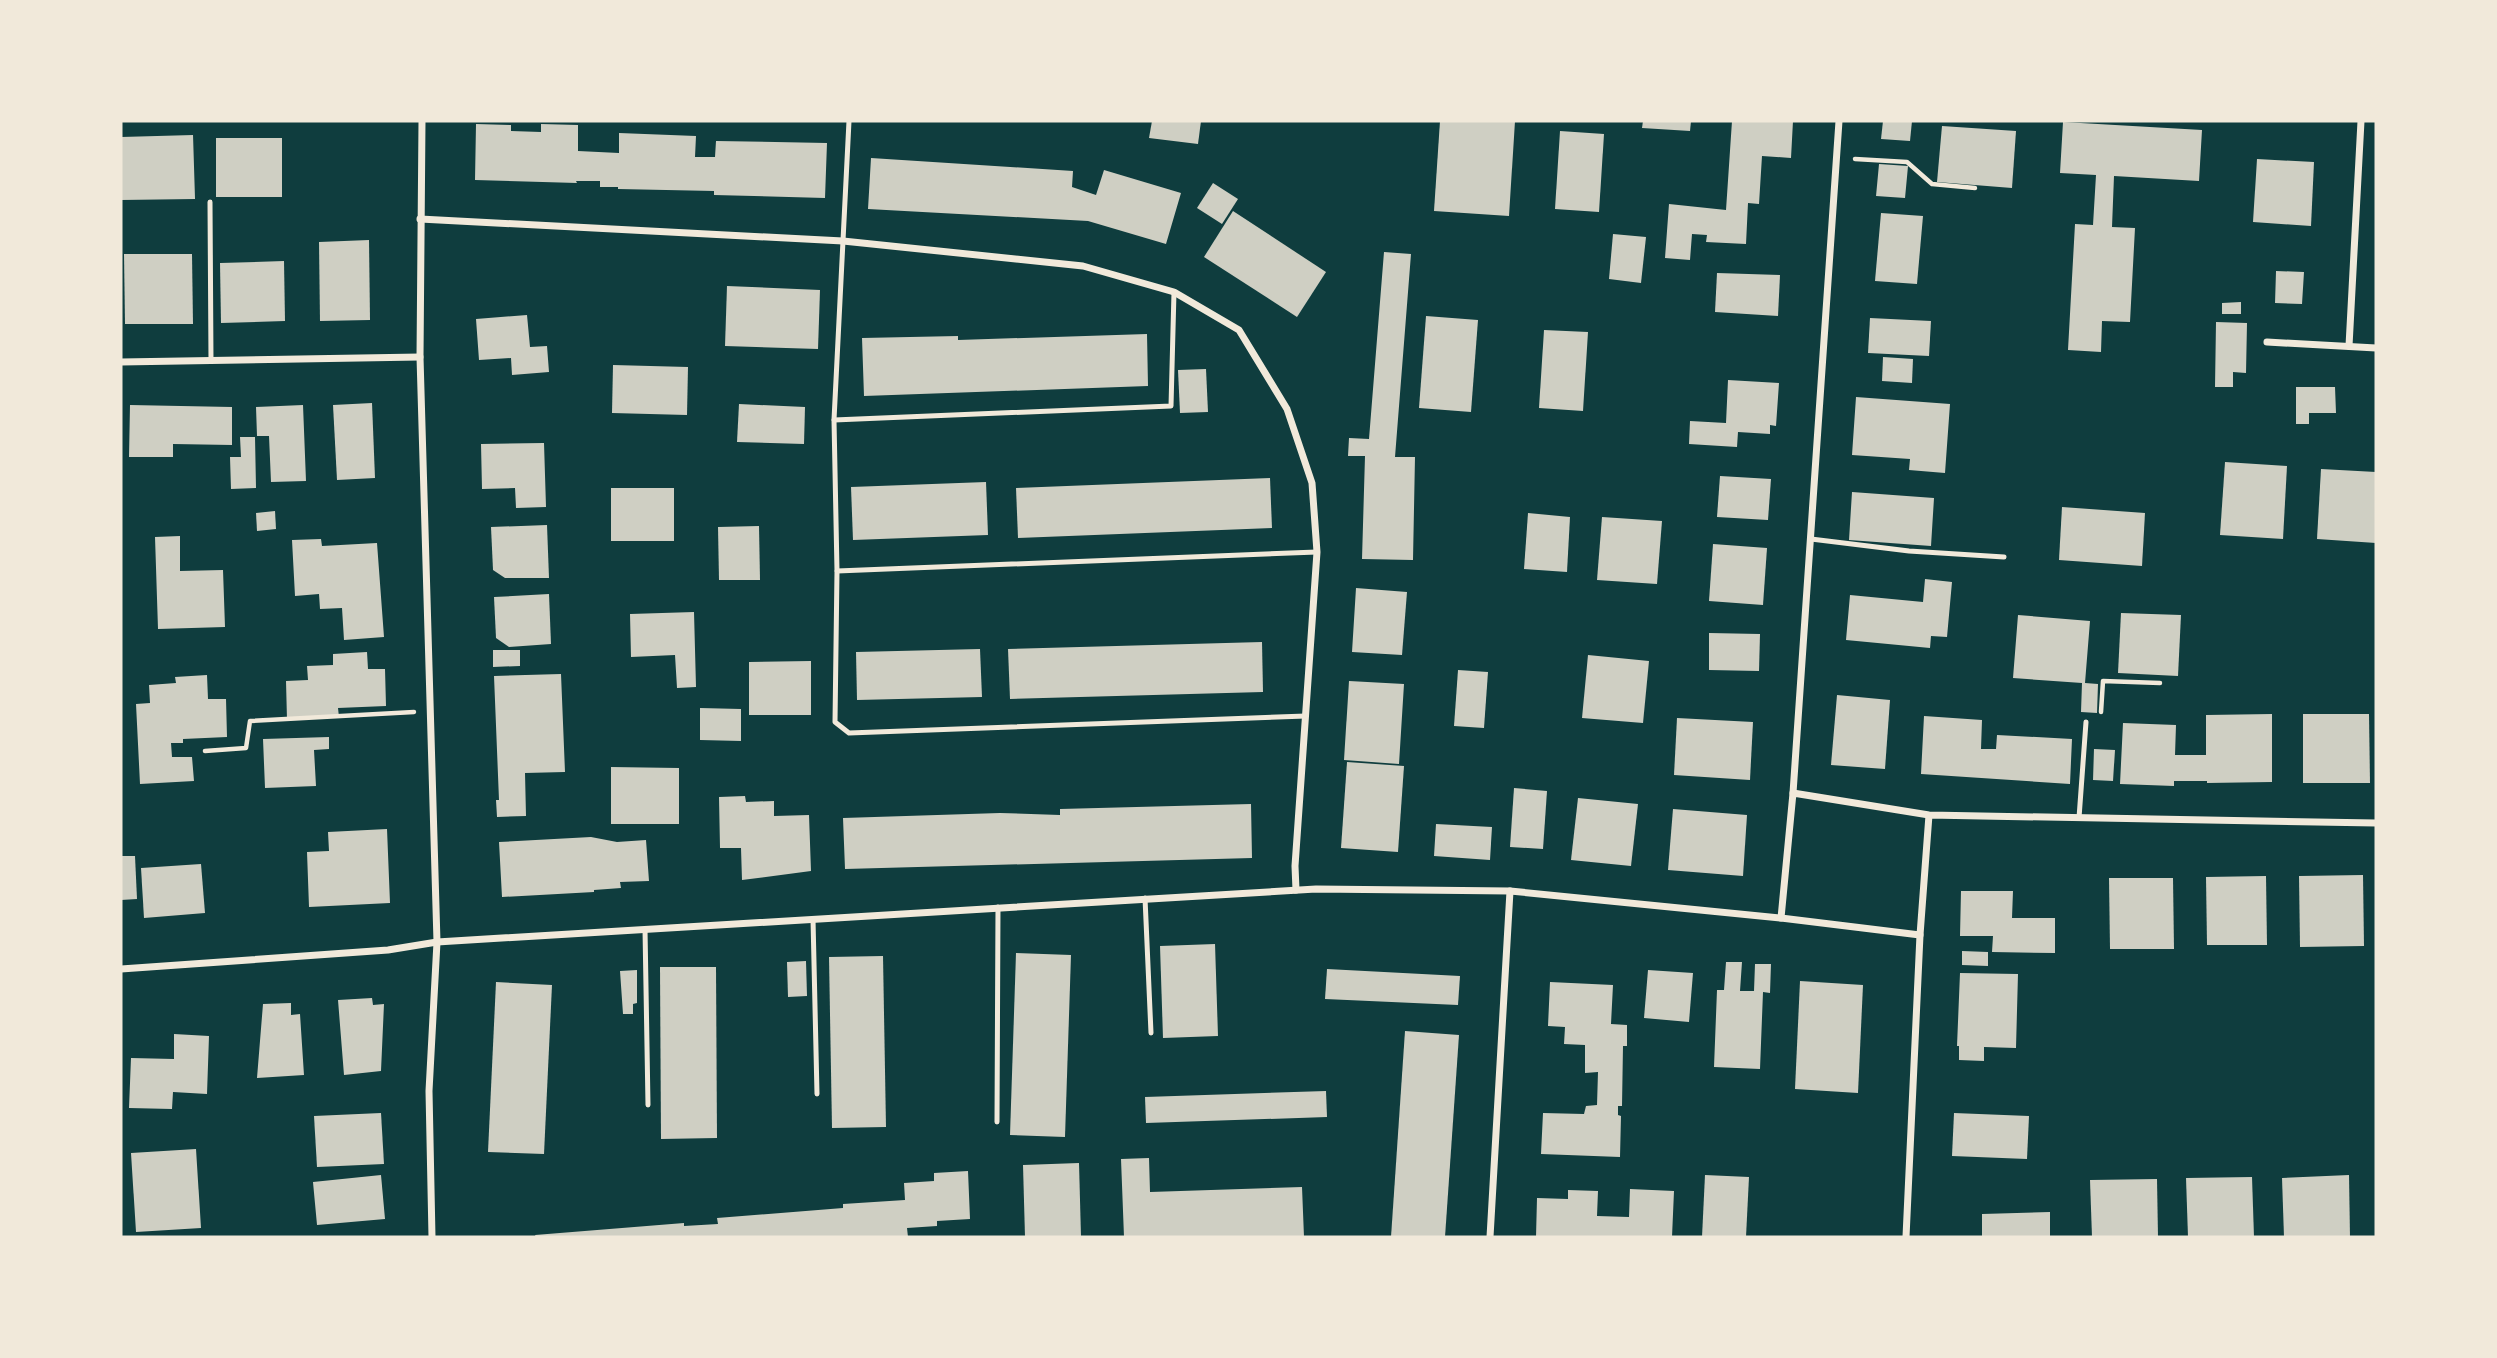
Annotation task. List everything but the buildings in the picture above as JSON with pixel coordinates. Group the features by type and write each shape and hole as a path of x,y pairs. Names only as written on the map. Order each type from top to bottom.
{"street":[{"path":"422,121 420,357 438,942 429,1091 432,1237"},
{"path":"1781,918 1793,793 1839,121"},
{"path":"2349,346 2361,121"},
{"path":"420,219 843,242 1083,267 1174,292 1239,330 1287,409 1312,483 1317,552 1295,866 1296,890"},
{"path":"2267,342 2376,348"},
{"path":"121,362 420,357"},
{"path":"1793,793 1929,815 2376,823"},
{"path":"1906,1237 1920,935 1929,815"},
{"path":"121,969 388,950 438,942 1296,890 1510,891 1920,935"},
{"path":"1490,1237 1510,891"}],"lane":[{"path":"849,121 834,420 837,572 835,722 849,733 1306,716"},
{"path":"209,202 212,361"},
{"path":"834,420 1171,406 1174,292"},
{"path":"1811,539 1909,551 2004,557"},
{"path":"837,572 1317,552"},
{"path":"2079,818 2086,722"},
{"path":"1145,898 1151,1033"},
{"path":"997,1122 998,907"},
{"path":"813,919 817,1094"},
{"path":"645,929 648,1105"}],"path":[{"path":"1837,158 1906,162 1932,184 1975,188"},
{"path":"2101,719 2103,681 2160,683"},
{"path":"205,751 246,748 250,720 415,712"}]}
